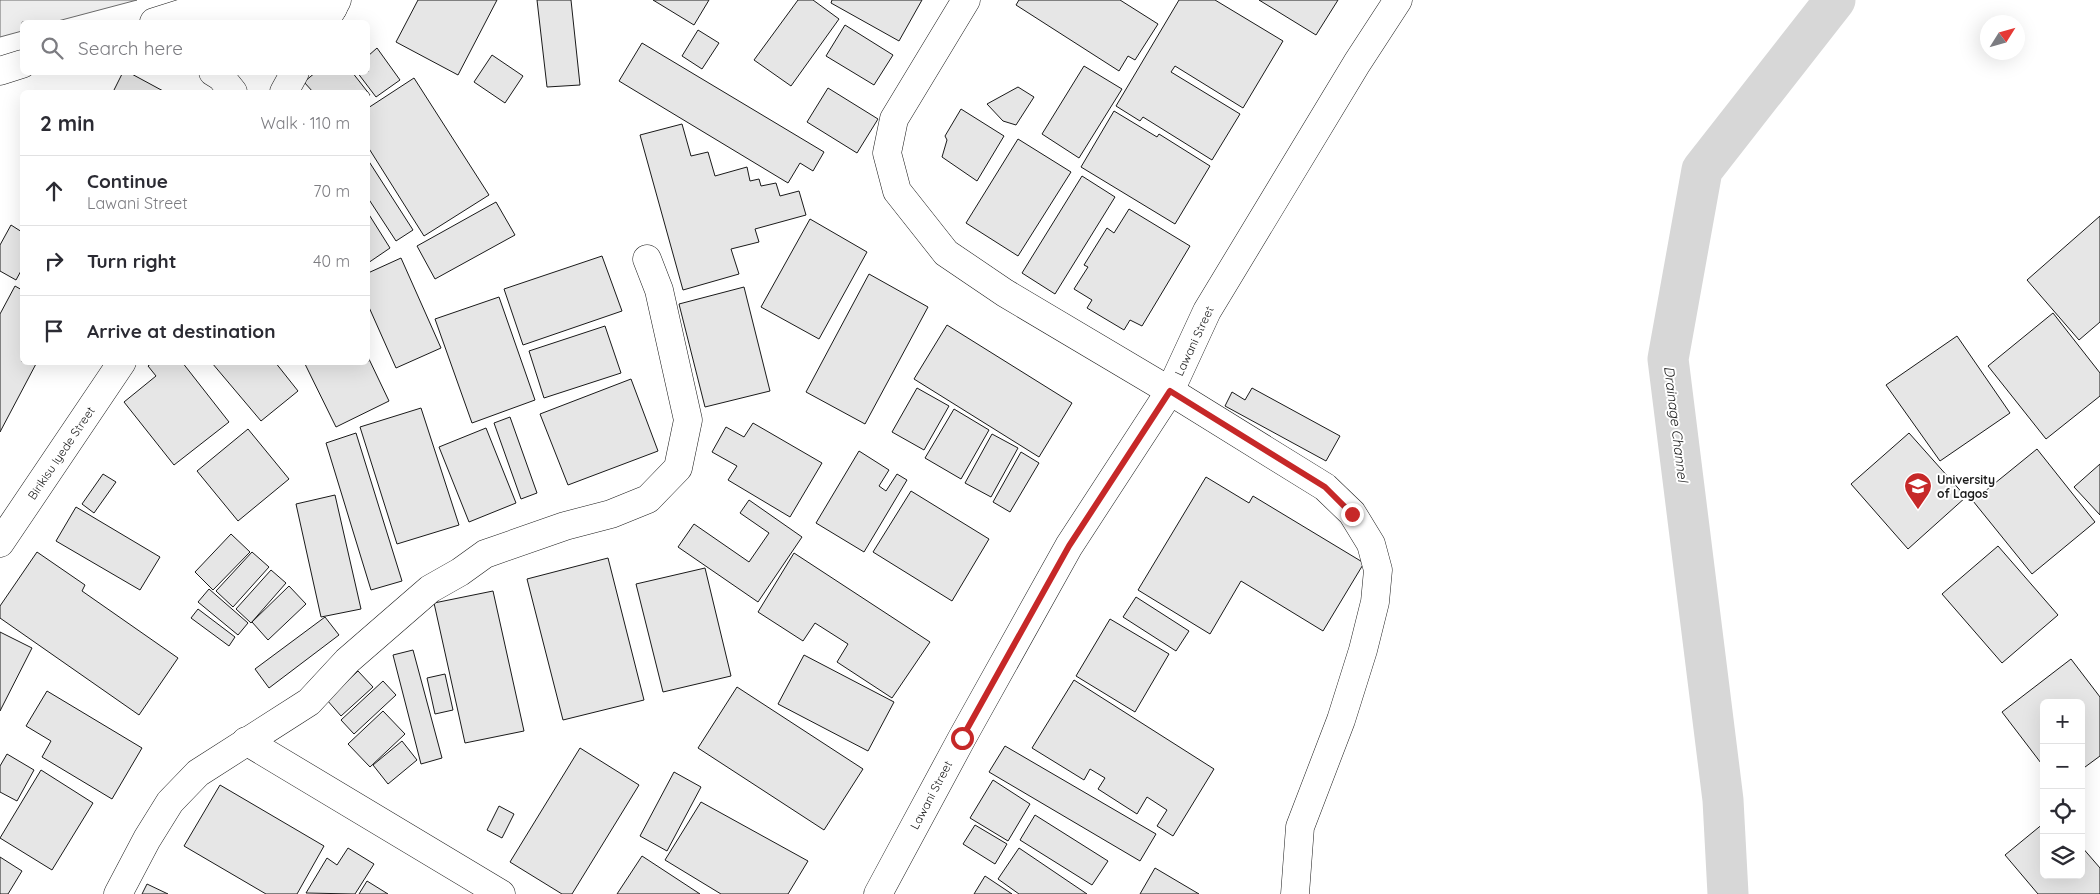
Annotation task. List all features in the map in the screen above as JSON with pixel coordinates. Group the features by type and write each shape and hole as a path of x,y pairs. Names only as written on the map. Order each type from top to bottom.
{"street":[{"path":"966,0 894,119 887,153 897,191 946,253 1006,292 1325,487 1352,514 1371,544 1378,570 1375,602 1363,650 1341,720 1300,827 1295,894"},
{"name":"Lawani Street","path":"878,894 1069,546 1170,391 1207,311 1352,72 1398,0"},
{"path":"159,20 195,6 332,10"},
{"path":"0,71 20,65"},
{"path":"217,75 231,90"},
{"path":"285,90 293,75"},
{"path":"118,894 147,839 170,802 198,773 309,702 347,661 430,589 460,572 485,554 565,526 611,514 648,499 678,468 688,420 659,290 648,259"},
{"name":"Birikisu Iyede Street","path":"0,543 120,365"},
{"path":"246,741 501,894"}],"shaded area":[{"path":"0,0 137,0 62,20 20,20 20,32 0,37"}],"building":[{"path":"418,0 497,0 458,75 396,42"},
{"path":"537,0 571,0 580,85 547,87"},
{"path":"653,0 709,0 694,25"},
{"path":"798,0 813,0 839,19 791,86 754,60"},
{"path":"832,0 922,0 899,41 831,3"},
{"path":"1019,0 1120,0 1158,24 1135,60 1128,56 1119,71 1016,5"},
{"path":"1179,0 1215,0 1283,41 1243,108 1175,66 1171,72 1240,114 1212,160 1143,117 1140,121 1116,106"},
{"path":"1259,0 1338,0 1316,35"},
{"path":"845,25 893,55 874,85 826,56"},
{"path":"698,30 719,43 702,69 682,56"},
{"path":"642,43 824,152 813,171 800,163 788,183 619,81"},
{"path":"377,48 400,80 376,97 359,75 370,75 370,54"},
{"path":"492,55 523,76 505,103 474,82"},
{"path":"1084,66 1122,89 1079,158 1042,134"},
{"path":"122,75 134,75 161,90 114,90"},
{"path":"312,75 354,75 366,90 311,90 304,82"},
{"path":"414,78 489,195 424,236 370,150 370,107"},
{"path":"1018,87 1034,97 1016,125 1003,121 987,104"},
{"path":"828,88 878,119 857,153 807,122"},
{"path":"961,109 1004,136 977,181 942,157 947,140 945,136"},
{"path":"1114,111 1157,137 1159,134 1210,166 1175,224 1081,167"},
{"path":"682,124 691,156 708,152 715,176 747,167 750,181 759,179 761,186 776,183 780,196 799,191 806,215 755,229 759,242 731,249 739,274 683,290 640,135"},
{"path":"1018,139 1071,172 1018,256 966,223"},
{"path":"370,163 413,230 396,241 370,201"},
{"path":"1082,176 1115,197 1055,294 1022,273"},
{"path":"496,202 515,235 435,279 417,246"},
{"path":"1129,209 1190,246 1142,326 1130,320 1124,330 1087,308 1092,300 1074,289 1088,267 1084,265 1107,228 1114,233"},
{"path":"370,216 390,248 370,262"},
{"path":"2100,216 2100,322 2079,340 2027,280"},
{"path":"810,219 867,252 819,339 761,307"},
{"path":"11,225 20,231 20,273 16,280 0,271 0,245"},
{"path":"602,256 622,311 523,345 504,289"},
{"path":"401,258 441,348 396,368 370,310 370,272"},
{"path":"869,274 928,307 865,424 806,392"},
{"path":"15,286 20,289 20,365 35,365 0,432 0,314"},
{"path":"744,287 770,391 705,407 679,304"},
{"path":"499,297 535,400 472,423 435,319"},
{"path":"2053,313 2100,373 2100,396 2046,439 1988,366"},
{"path":"947,325 1072,403 1039,457 914,379"},
{"path":"605,326 621,373 544,398 529,351"},
{"path":"1957,336 2010,413 1940,461 1886,385"},
{"path":"370,361 389,401 336,427 305,365 370,365"},
{"path":"184,365 229,422 174,465 124,402 156,376 148,366"},
{"path":"214,365 277,365 298,391 261,421"},
{"path":"631,379 658,451 568,485 540,414"},
{"path":"917,388 949,406 924,450 892,432"},
{"path":"1252,388 1340,436 1326,461 1225,406 1232,392 1245,400"},
{"path":"421,408 459,525 397,544 360,427"},
{"path":"954,409 989,430 961,479 925,458"},
{"path":"510,417 537,493 521,499 494,423"},
{"path":"753,423 822,463 790,517 728,480 737,466 712,452 726,427 744,437"},
{"path":"486,428 516,503 469,522 439,447"},
{"path":"248,429 289,479 238,521 197,471"},
{"path":"356,433 402,581 371,590 326,443"},
{"path":"1909,433 1966,497 1908,549 1851,484"},
{"path":"992,434 1018,448 991,497 965,483"},
{"path":"2037,449 2095,522 2032,574 1973,501"},
{"path":"859,451 889,470 879,486 886,491 897,474 907,480 864,552 816,523"},
{"path":"1021,452 1039,463 1010,512 993,502"},
{"path":"2100,464 2100,515 2074,487"},
{"path":"103,474 116,482 94,513 82,504"},
{"path":"1206,477 1249,503 1253,496 1364,563 1323,631 1241,581 1210,634 1138,590"},
{"path":"911,491 989,539 952,601 873,552"},
{"path":"335,495 361,609 321,617 296,504"},
{"path":"749,500 802,537 758,602 678,547 694,524 749,562 769,533 740,513"},
{"path":"76,507 160,557 140,590 56,541"},
{"path":"231,534 250,552 213,590 195,572"},
{"path":"1998,546 2058,615 2002,663 1942,594"},
{"path":"37,552 85,585 82,591 178,658 139,715 0,618 0,606"},
{"path":"252,552 269,567 233,607 216,591"},
{"path":"794,553 930,642 892,698 837,662 848,644 815,623 803,641 758,612"},
{"path":"608,558 644,700 563,720 527,579"},
{"path":"705,568 731,676 663,692 636,584"},
{"path":"271,570 286,583 251,623 236,609"},
{"path":"289,586 306,604 268,640 252,622"},
{"path":"209,589 248,623 238,635 198,602"},
{"path":"493,591 524,731 465,743 434,603"},
{"path":"1136,597 1189,631 1176,651 1123,617"},
{"path":"198,609 235,637 229,646 191,618"},
{"path":"325,617 339,635 269,688 255,669"},
{"path":"1110,619 1169,654 1135,712 1076,676"},
{"path":"0,632 32,648 0,711"},
{"path":"413,650 442,758 421,764 393,655"},
{"path":"804,655 894,702 868,751 778,704"},
{"path":"2071,659 2100,697 2100,756 2085,767 2085,699 2040,699 2040,762 2002,712"},
{"path":"358,671 373,687 341,716 327,700"},
{"path":"445,674 453,710 435,714 427,678"},
{"path":"1074,680 1214,769 1173,836 1157,826 1167,810 1147,797 1137,814 1098,789 1105,778 1090,769 1084,780 1032,748"},
{"path":"383,681 396,695 354,734 341,720"},
{"path":"737,687 863,769 824,830 698,748"},
{"path":"47,691 142,748 112,799 42,757 51,741 26,726"},
{"path":"383,711 405,734 370,767 348,744"},
{"path":"402,741 417,760 388,784 373,765"},
{"path":"1005,746 1156,834 1140,861 989,772"},
{"path":"580,748 639,785 572,894 562,894 510,862"},
{"path":"7,754 34,770 17,801 0,792 0,766"},
{"path":"41,770 93,803 52,870 0,838"},
{"path":"674,772 701,787 667,851 640,836"},
{"path":"993,780 1030,804 1008,841 970,818"},
{"path":"220,785 324,846 297,894 266,894 184,846"},
{"path":"701,802 808,861 788,894 721,894 665,860"},
{"path":"499,806 514,814 502,838 487,830"},
{"path":"1035,815 1108,861 1092,885 1020,840"},
{"path":"975,825 1007,844 995,864 963,844"},
{"path":"2040,826 2040,879 2085,879 2085,851 2100,868 2100,894 2038,894 2005,855"},
{"path":"348,848 374,864 355,894 306,893 327,858 337,865"},
{"path":"1019,848 1087,894 1019,894 998,879"},
{"path":"642,856 700,894 617,894"},
{"path":"0,857 22,871 8,894 0,894"},
{"path":"1155,868 1199,894 1140,894"},
{"path":"985,876 1012,894 974,894"},
{"path":"367,881 388,894 359,894"},
{"path":"147,884 168,894 142,894"}],"waterway":[{"name":"Drainage Channel","path":"1728,894 1723,800 1668,359 1702,170 1835,0"}],"place":[{"name":"University of Lagos","path":"1918,510"}],"route":[{"path":"962,738 1069,546 1170,391 1325,487 1352,514"}]}
